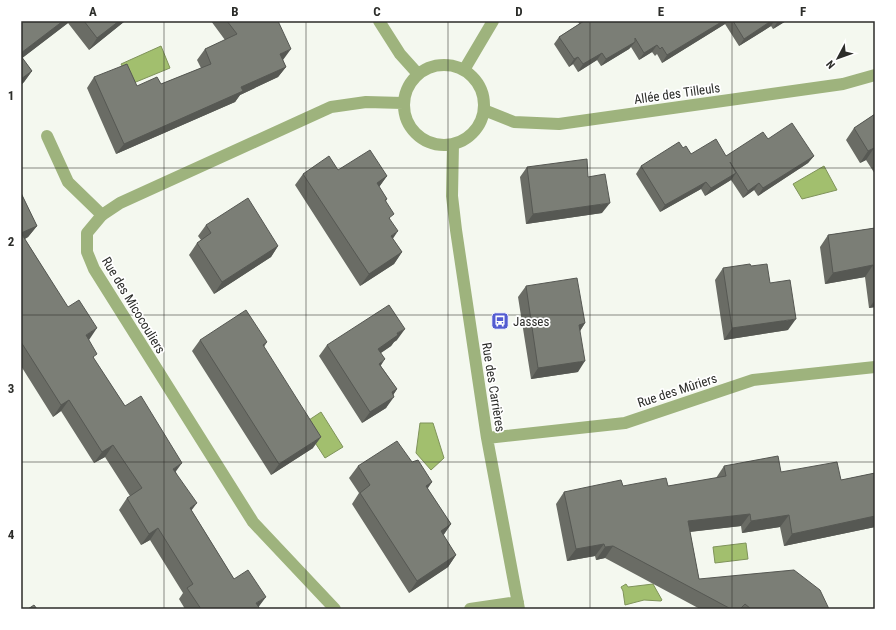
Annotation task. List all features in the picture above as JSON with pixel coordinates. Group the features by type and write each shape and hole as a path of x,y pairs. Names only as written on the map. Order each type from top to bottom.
{"street":[{"path":"379,21 400,54 418,74"},
{"path":"464,70 493,21"},
{"path":"441,65 453,66 464,70 480,87 484,98 484,110 474,132 468,137 453,144 437,144 422,139 414,132 404,113 403,103 408,87 418,74 428,68 441,65"},
{"name":"Allée des Tilleuls","path":"484,110 514,122 559,124 843,84 875,75"},
{"name":"Rue des Micocouliers","path":"335,609 253,522 94,269 87,252 88,233 102,215 120,203 331,107 366,102 403,103"},
{"path":"48,136 68,182 102,215"},
{"name":"Rue des Carrières","path":"453,144 452,196 487,438 518,606"},
{"name":"Rue des Mûriers","path":"487,438 625,423 753,380 875,367"},
{"path":"470,609 518,606"}],"shaded area":[{"path":"161,46 170,68 131,84 121,64"},
{"path":"824,166 837,190 802,199 793,184"},
{"path":"321,412 343,447 325,458 303,424"},
{"path":"420,423 433,423 444,458 431,470 416,453"},
{"path":"746,543 748,559 715,563 713,547"},
{"path":"626,584 628,587 653,584 662,600 644,600 625,605 621,587"}],"building":[{"path":"21,21 63,21 21,53"},
{"path":"84,21 119,21 97,38"},
{"path":"227,21 278,21 291,49 280,54 286,67 241,87 243,91 124,144 94,77 127,64 137,86 157,77 161,84 211,64 205,49 237,34"},
{"path":"584,21 723,21 667,55 662,47 660,49 657,45 644,53 635,38 635,42 606,59 602,53 583,64 578,57 574,59 559,37"},
{"path":"733,21 771,21 744,39"},
{"path":"21,56 32,71 21,79"},
{"path":"875,114 875,149 874,148 868,151 854,128"},
{"path":"792,123 814,156 763,188 759,183 748,191 730,162 736,173 711,188 706,182 665,205 641,166 679,142 683,148 686,146 691,154 716,139 726,156 763,132 768,139"},
{"path":"370,150 387,176 377,183 394,214 389,218 398,231 391,236 402,252 369,274 303,174 329,156 338,170"},
{"path":"587,159 588,177 605,174 610,203 533,214 527,167"},
{"path":"21,193 37,226 21,233"},
{"path":"248,198 278,246 222,282 197,243 211,233 206,225"},
{"path":"875,228 875,277 873,265 833,273 828,235"},
{"path":"21,233 68,307 79,300 97,328 86,335 97,354 93,357 125,406 141,396 182,463 173,469 197,503 190,508 234,579 248,570 266,597 256,603 260,609 201,609 187,588 193,584 158,528 149,534 127,498 142,488 113,445 102,452 69,400 61,405 21,342"},
{"path":"750,264 751,266 767,264 770,283 790,280 796,319 732,328 723,268"},
{"path":"577,278 585,323 579,325 585,361 538,368 526,286"},
{"path":"389,305 405,329 397,333 398,335 378,349 385,359 379,364 397,389 392,392 394,397 370,412 327,345"},
{"path":"246,310 267,342 263,345 321,437 279,464 200,340"},
{"path":"397,441 412,462 418,460 432,482 426,486 451,524 441,531 456,555 417,581 360,493 370,485 358,466"},
{"path":"778,456 781,472 837,462 841,480 875,473 875,516 792,534 789,515 751,521 750,514 688,521 699,579 794,570 820,590 829,609 751,609 745,604 740,609 731,609 613,546 605,547 604,544 576,549 564,492 621,480 623,486 666,478 668,486 726,476 724,466"},
{"path":"34,605 37,609 28,609"}],"place":[{"name":"Jasses","path":"500,321"}]}
